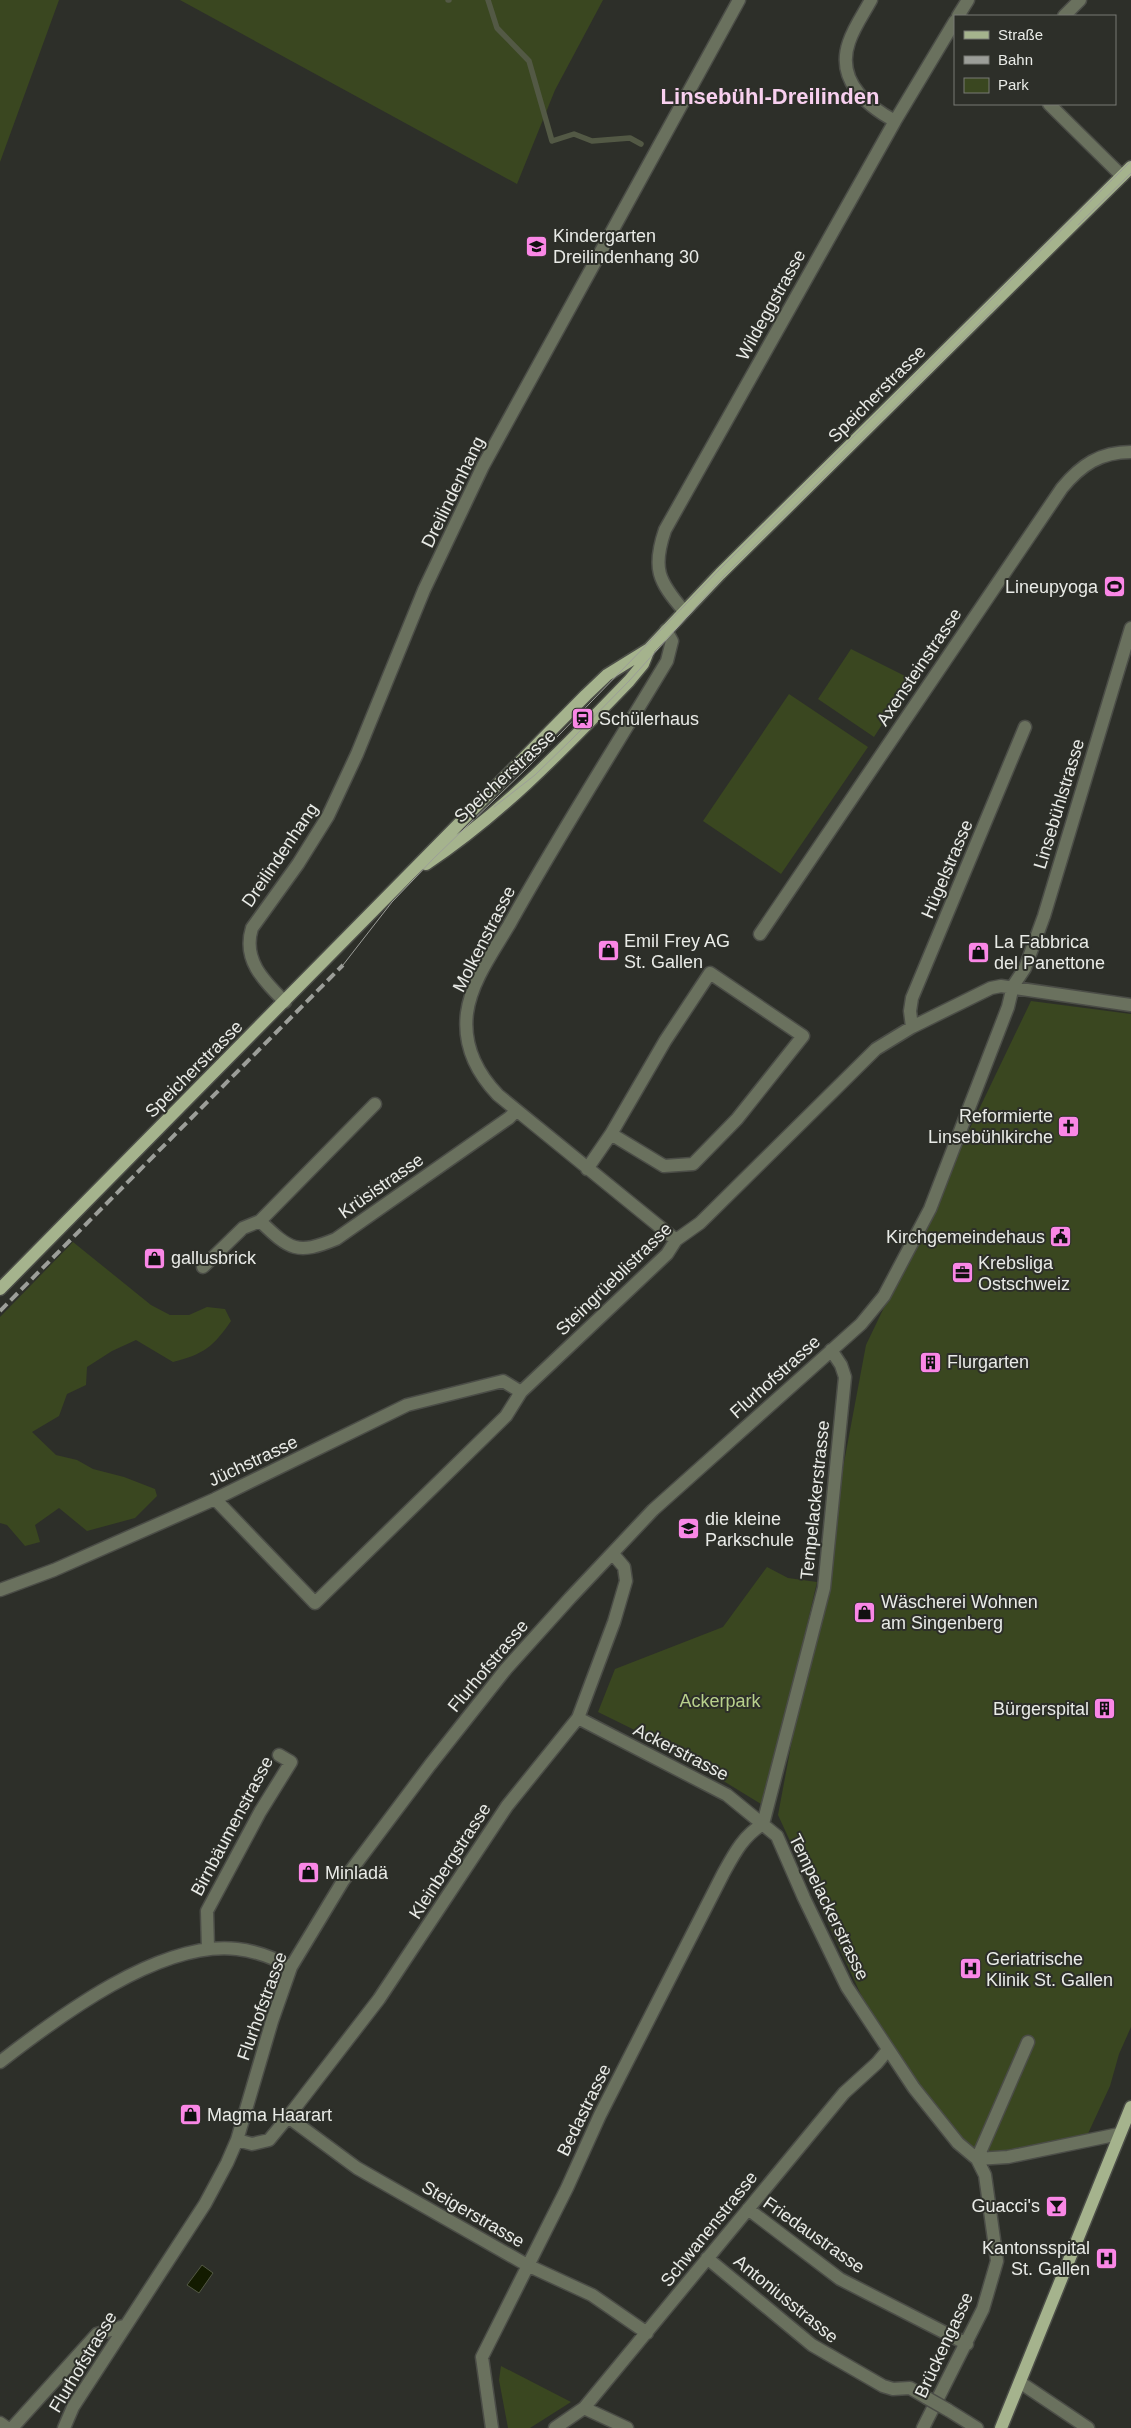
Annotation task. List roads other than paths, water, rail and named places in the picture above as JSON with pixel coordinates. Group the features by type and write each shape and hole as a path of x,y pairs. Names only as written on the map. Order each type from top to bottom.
{"main road":[{"name":"Speicherstrasse","path":"0,1289 412,873 438,843 607,675 649,649 684,611 1126,171"},
{"name":"Speicherstrasse","path":"412,873 467,835 523,787 629,681 644,664 649,649"},
{"path":"1001,2428 1021,2383 1131,2107"}],"street":[{"name":"Dreilindenhang","path":"285,1002 263,978 252,961 249,939 252,928 298,864 328,816 358,754 424,590 483,466 738,0"},
{"path":"871,0 849,42 847,70 852,86 862,98 894,121"},
{"path":"959,15 968,0"},
{"path":"1065,15 1080,0"},
{"name":"Wildeggstrasse","path":"684,611 666,587 659,571 657,560 665,530 894,121 954,23"},
{"path":"1050,105 1126,171"},
{"name":"Axensteinstrasse","path":"760,934 1062,488 1074,473 1087,463 1109,454 1131,452"},
{"name":"Molkenstrasse","path":"666,630 672,641 667,661 526,893 473,989 467,1013 470,1050 488,1084 516,1111 676,1240"},
{"name":"Linsebühlstrasse","path":"1013,986 1026,968 1044,916 1130,635"},
{"name":"Hügelstrasse","path":"912,1027 910,1011 912,998 1025,727"},
{"path":"587,1169 611,1134 664,1041 710,974 803,1036 737,1119 693,1164 664,1166 611,1134"},
{"name":"Steingrüeblistrasse","path":"215,1498 315,1602 506,1416 521,1392 667,1254 676,1240 694,1229 876,1048 912,1027 991,988 1013,986 1131,1005"},
{"name":"Flurhofstrasse","path":"64,2428 73,2407 124,2326 206,2204 236,2140 272,2020 291,1967 343,1881 430,1765 506,1669 653,1510 861,1324 884,1296 930,1209 1008,1007 1013,986"},
{"path":"203,1267 243,1228 260,1221 376,1104"},
{"name":"Krüsistrasse","path":"260,1221 274,1236 294,1248 313,1249 336,1239 509,1118 516,1111"},
{"name":"Tempelackerstrasse","path":"831,1350 841,1365 845,1377 824,1588 763,1824 777,1836 804,1898 847,1987 887,2051 945,2128 958,2143 977,2159"},
{"name":"Jüchstrasse","path":"0,1590 54,1570 215,1498 407,1405 503,1381 521,1392"},
{"name":"Kleinbergstrasse","path":"236,2140 252,2144 268,2140 288,2117 379,1999 507,1806 578,1718 614,1622 626,1581 624,1567 613,1554"},
{"name":"Ackerstrasse","path":"578,1718 727,1794 763,1824"},
{"name":"Birnbäumenstrasse","path":"208,1949 207,1911 260,1812 291,1762 279,1755"},
{"name":"Bedastrasse","path":"492,2428 482,2357 567,2188 600,2115 723,1874 740,1845 752,1831 763,1824"},
{"path":"0,2062 63,2016 136,1972 181,1956 208,1949 236,1948 266,1954 291,1967"},
{"path":"1028,2042 977,2159 1008,2157 1119,2134"},
{"name":"Schwanenstrasse","path":"555,2428 584,2408 844,2092 877,2063 887,2051"},
{"name":"Steigerstrasse","path":"288,2117 357,2168 527,2265 592,2295 647,2332"},
{"name":"Brückengasse","path":"924,2428 983,2309 997,2261 986,2175 977,2159"},
{"name":"Friedaustrasse","path":"748,2210 840,2279 967,2344"},
{"name":"Antoniusstrasse","path":"707,2258 812,2345 883,2386 892,2389 910,2388 975,2425 976,2428"},
{"path":"12,2428 97,2334 124,2326"},
{"path":"1021,2383 1088,2428"},
{"path":"584,2408 627,2428"},
{"path":"0,2423 7,2428"}],"waterway":[{"path":"488,0 497,28 529,61 552,141 574,134 592,141 630,138 641,144"}],"tram line":[{"path":"343,965 392,902 433,859 528,767 717,572 1131,161"},
{"path":"1078,225 1131,173"},
{"path":"494,807 535,775 572,739 629,681 724,576 998,305"}],"railway":[{"path":"0,1311 343,965"}],"place":[{"name":"Kindergarten Dreilindenhang 30","path":"537,246"},
{"name":"Lineupyoga","path":"1114,587"},
{"name":"Schülerhaus","path":"583,719"},
{"name":"Emil Frey AG St. Gallen","path":"608,951"},
{"name":"La Fabbrica del Panettone","path":"978,952"},
{"name":"Reformierte Linsebühlkirche","path":"1069,1126"},
{"name":"Kirchgemeindehaus","path":"1061,1237"},
{"name":"gallusbrick","path":"155,1258"},
{"name":"Krebsliga Ostschweiz","path":"962,1273"},
{"name":"Flurgarten","path":"931,1362"},
{"name":"die kleine Parkschule","path":"689,1529"},
{"name":"Wäscherei Wohnen am Singenberg","path":"865,1612"},
{"name":"Bürgerspital","path":"1105,1709"},
{"name":"Minladä","path":"309,1873"},
{"name":"Geriatrische Klinik St. Gallen","path":"970,1969"},
{"name":"Magma Haarart","path":"191,2115"},
{"name":"Guacci's","path":"1056,2206"},
{"name":"Kantonsspital St. Gallen","path":"1106,2258"}],"district":[{"name":"Linsebühl-Dreilinden","path":"770,96"}],"park label":[{"name":"Ackerpark","path":"720,1701"}]}
